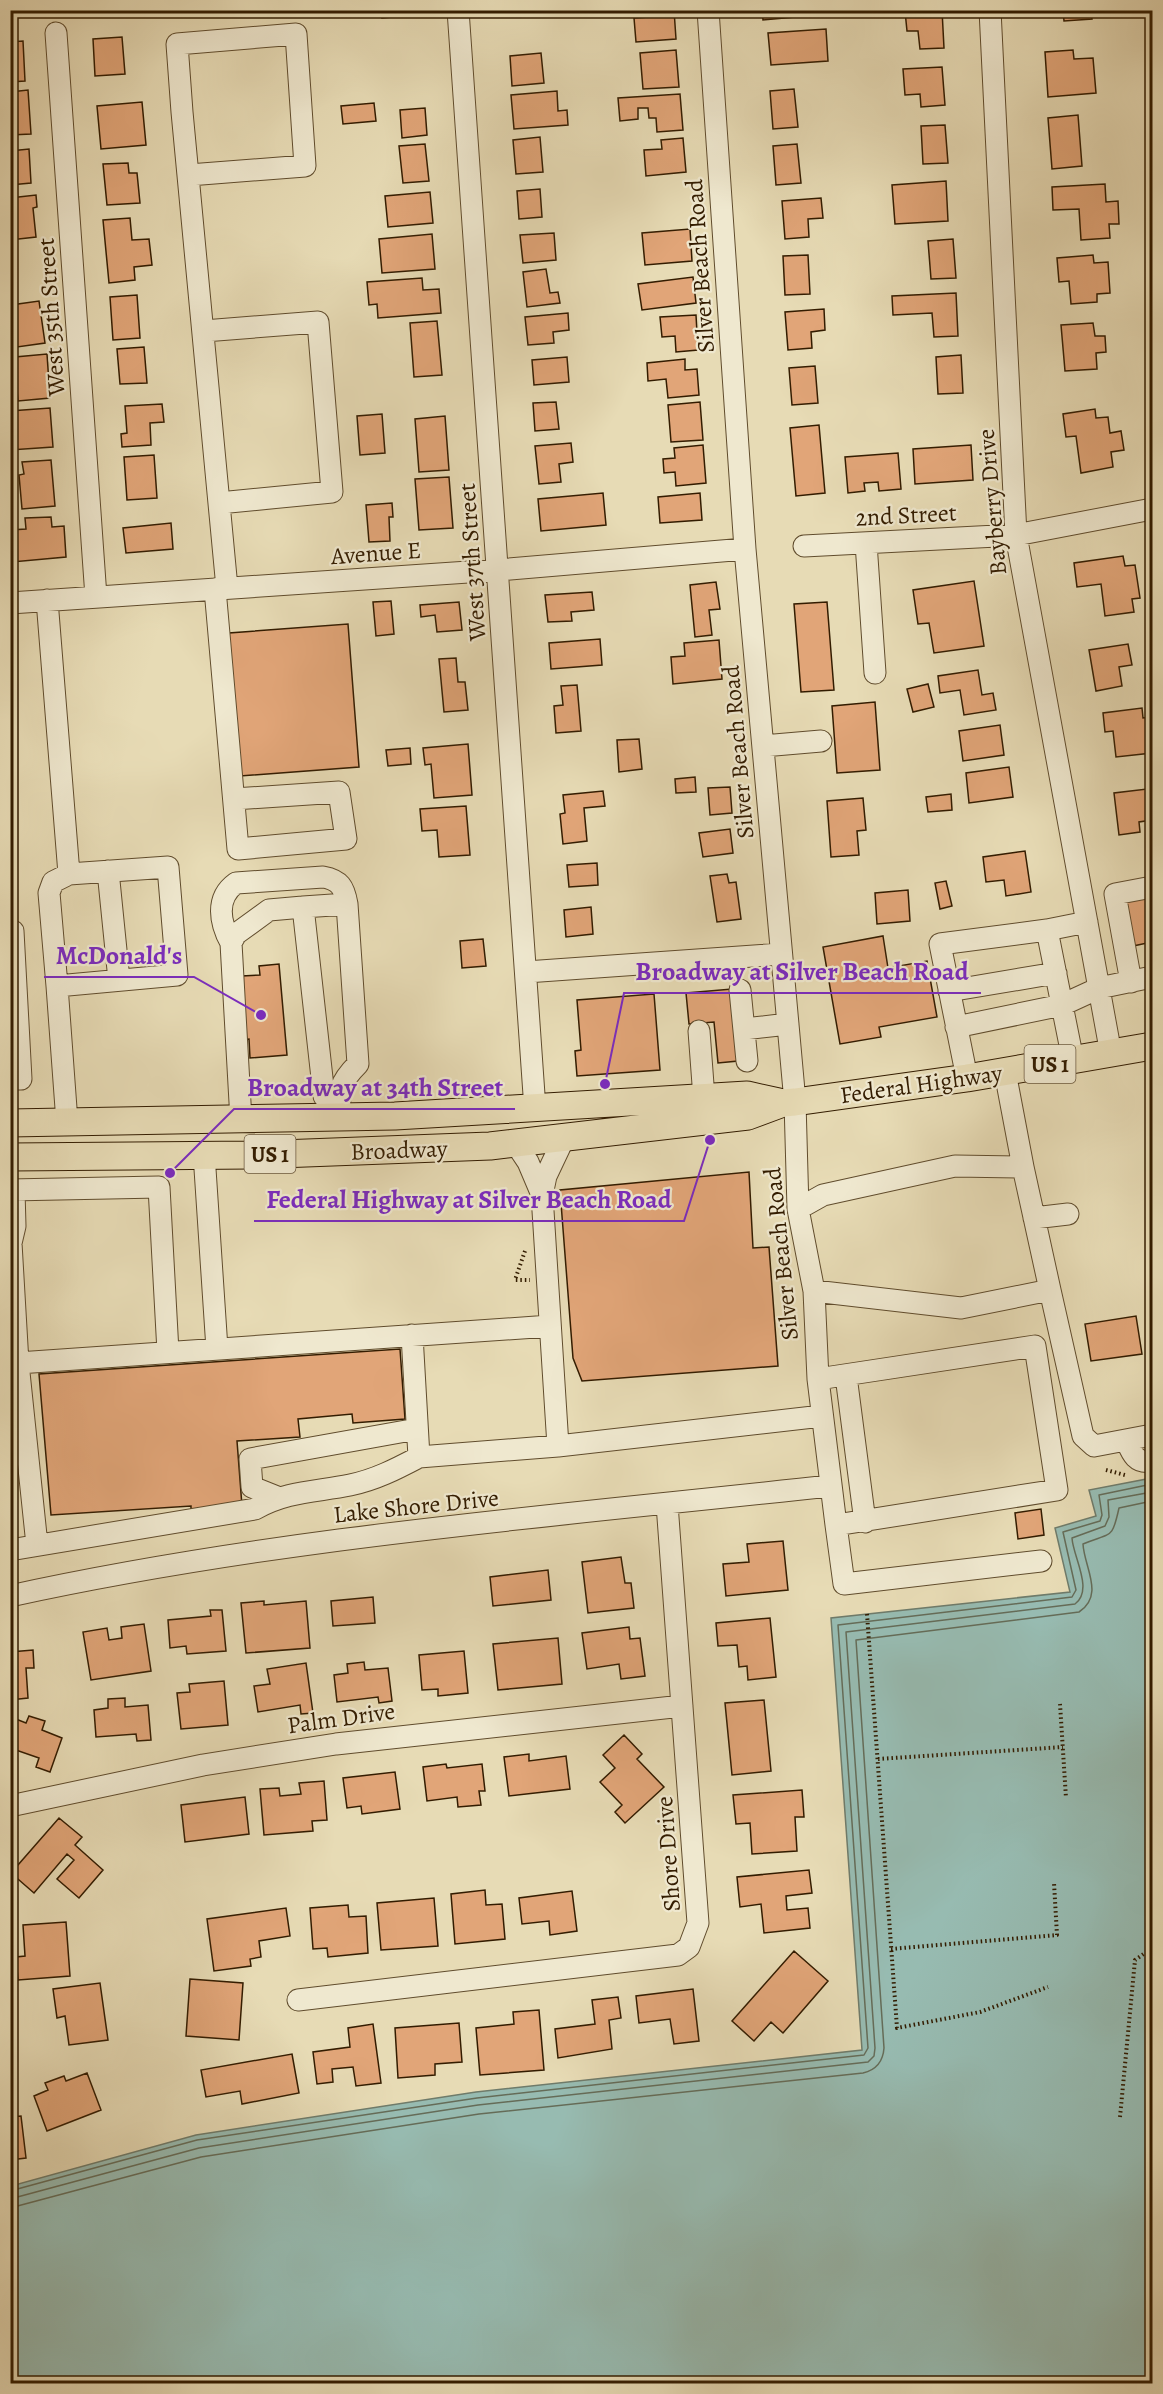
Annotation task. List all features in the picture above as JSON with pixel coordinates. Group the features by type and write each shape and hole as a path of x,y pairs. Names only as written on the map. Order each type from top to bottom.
{"main road":[{"name":"Federal Highway","path":"789,1103 967,1078 1152,1046"},
{"name":"Broadway","path":"10,1123 241,1120 339,1110 396,1116 747,1095 789,1103"},
{"name":"Broadway","path":"10,1157 394,1150 516,1143 748,1116 789,1103"},
{"path":"204,1154 211,1141 222,1136 377,1131 390,1124 396,1116"}],"street":[{"name":"West 37th Street","path":"458,10 535,1109"},
{"name":"Silver Beach Road","path":"708,10 745,549 788,1024 789,1103 798,1209 814,1291 818,1379 844,1584 1041,1561"},
{"name":"Bayberry Drive","path":"990,10 1016,535 1111,1054"},
{"name":"West 35th Street","path":"56,33 96,597"},
{"path":"189,175 305,166 296,34 177,44 189,175 204,331 219,502 221,589 234,799 238,849 346,839 339,792 234,799"},
{"path":"204,331 318,322 333,492 219,502"},
{"name":"2nd Street","path":"804,546 1016,535 1152,509"},
{"path":"866,543 875,673"},
{"name":"Avenue E","path":"10,603 498,570 745,549"},
{"path":"47,600 69,873"},
{"path":"763,746 820,741"},
{"path":"57,986 177,975 168,867 69,873 53,882 49,893 67,1122"},
{"path":"108,871 119,980"},
{"path":"241,1120 231,943 225,931 222,903 225,891 236,883 323,877 334,879 341,884 347,904 358,1064 346,1075 339,1090 339,1110"},
{"path":"1083,899 1152,887"},
{"path":"1115,894 1131,981"},
{"path":"231,943 236,934 269,910 347,904"},
{"path":"303,907 324,1096 339,1110"},
{"path":"967,1078 940,944 1047,930 1087,922"},
{"path":"1047,930 1073,1060"},
{"path":"10,1079 21,1079 13,932"},
{"path":"526,972 782,954"},
{"path":"949,991 1056,973"},
{"path":"956,1027 1062,1005 1099,988 1152,977"},
{"path":"740,990 747,1061"},
{"path":"744,1029 788,1024"},
{"path":"699,1031 704,1098"},
{"path":"1005,1072 1023,1167 1083,1436 1094,1446 1152,1435"},
{"path":"558,1446 542,1195 546,1176 564,1138"},
{"path":"516,1143 528,1162 542,1195"},
{"path":"204,1154 217,1349"},
{"path":"798,1209 823,1195 955,1166 1023,1167"},
{"path":"37,1545 17,1442 18,1363 11,1243 15,1226 12,1190 159,1187 168,1352"},
{"path":"1034,1218 1068,1214"},
{"path":"814,1291 961,1308 1050,1290"},
{"path":"18,1363 550,1326"},
{"path":"412,1335 419,1457"},
{"path":"818,1379 1035,1346 1057,1490 836,1525"},
{"path":"846,1376 865,1522"},
{"path":"10,1550 255,1509 277,1497 351,1485 382,1476 419,1457 558,1446 822,1416"},
{"path":"277,1497 252,1487 250,1459 417,1429"},
{"path":"1126,1440 1135,1459 1144,1463 1152,1461"},
{"name":"Lake Shore Drive","path":"10,1596 197,1560 320,1542 830,1486"},
{"name":"Shore Drive","path":"298,2000 678,1955 689,1947 698,1923 667,1504"},
{"name":"Palm Drive","path":"10,1806 192,1767 336,1744 682,1706"}],"path":[{"path":"528,1241 515,1280 534,1280"},
{"path":"867,1614 897,2028 980,2012 1048,1987"},
{"path":"1060,1704 1066,1798"},
{"path":"878,1759 1063,1748"},
{"path":"891,1949 1057,1935 1054,1883"},
{"path":"1120,2117 1135,1960 1152,1948"}],"water":[{"path":"1152,1478 1152,2383 11,2383 11,2186 196,2135 476,2092 862,2050 831,1618 1070,1592 1055,1528 1096,1516 1089,1490"}],"building":[{"path":"382,10 417,10 417,15 382,18"},
{"path":"648,10 674,10 676,39 636,42 634,18 649,17"},
{"path":"762,10 805,10 806,16 763,20"},
{"path":"942,10 944,48 920,49 918,31 907,31 905,11"},
{"path":"1063,10 1091,10 1092,19 1064,21"},
{"path":"826,29 828,61 771,65 768,33"},
{"path":"122,37 125,74 95,76 93,39"},
{"path":"23,41 25,81 10,82 10,42"},
{"path":"676,50 679,87 643,89 640,53"},
{"path":"1073,50 1074,59 1093,58 1096,93 1048,97 1045,52"},
{"path":"541,53 544,83 512,86 510,56"},
{"path":"942,67 945,105 921,107 920,94 905,95 903,69"},
{"path":"794,89 798,127 773,129 770,91"},
{"path":"28,90 31,134 10,135 10,92"},
{"path":"557,91 558,111 567,110 568,125 514,129 511,95"},
{"path":"680,94 683,130 657,132 656,118 649,118 648,108 638,108 638,119 620,121 618,98"},
{"path":"142,102 146,145 101,149 97,106"},
{"path":"374,103 376,121 343,124 341,106"},
{"path":"425,108 427,135 402,138 400,110"},
{"path":"1078,115 1082,166 1052,169 1048,118"},
{"path":"945,125 948,163 923,164 921,126"},
{"path":"540,137 543,172 516,174 513,140"},
{"path":"683,138 686,172 646,176 644,150 662,149 661,140"},
{"path":"425,144 429,181 403,183 399,146"},
{"path":"797,144 801,183 776,185 773,146"},
{"path":"29,149 31,183 10,185 10,151"},
{"path":"128,163 129,173 137,173 140,203 107,205 103,164"},
{"path":"946,181 948,221 895,224 892,185"},
{"path":"1105,184 1106,202 1118,201 1119,224 1109,224 1110,238 1081,240 1079,209 1053,210 1052,187"},
{"path":"540,189 542,217 519,219 517,191"},
{"path":"430,192 433,223 388,227 385,196"},
{"path":"36,195 37,207 33,208 36,237 10,240 10,198"},
{"path":"821,198 823,218 808,219 809,237 785,239 782,201"},
{"path":"130,218 132,240 149,239 152,265 134,267 135,280 109,283 103,220"},
{"path":"690,229 692,261 645,265 642,233"},
{"path":"554,233 556,260 523,263 520,235"},
{"path":"432,234 435,269 382,273 379,239"},
{"path":"953,239 956,278 931,279 928,241"},
{"path":"808,255 810,294 785,295 783,256"},
{"path":"1093,255 1094,263 1108,262 1110,293 1097,294 1097,302 1071,304 1069,281 1059,282 1057,258"},
{"path":"546,269 550,293 558,292 560,303 527,307 523,272"},
{"path":"693,277 696,303 642,310 638,284"},
{"path":"422,278 423,290 439,289 441,313 378,318 377,304 369,305 367,282"},
{"path":"956,293 958,336 934,337 932,313 893,315 892,296"},
{"path":"137,295 140,338 113,340 110,297"},
{"path":"39,301 45,343 17,347 11,305"},
{"path":"824,309 825,330 811,332 812,348 788,350 785,312"},
{"path":"568,313 569,330 553,332 554,343 528,345 525,317"},
{"path":"696,315 698,350 676,352 675,336 662,337 660,317"},
{"path":"437,321 442,375 414,377 410,323"},
{"path":"1093,323 1095,336 1105,336 1106,352 1096,353 1097,369 1065,371 1061,325"},
{"path":"144,347 147,383 120,384 117,349"},
{"path":"47,354 50,398 18,401 17,390 10,391 10,368 15,368 15,357"},
{"path":"961,355 963,393 938,394 936,357"},
{"path":"567,357 569,382 534,385 532,360"},
{"path":"685,359 685,370 697,369 699,395 668,398 666,379 648,381 647,363"},
{"path":"815,366 818,403 792,405 789,368"},
{"path":"556,402 559,429 535,431 533,403"},
{"path":"700,402 703,440 671,442 668,405"},
{"path":"162,404 164,422 150,423 151,445 122,447 121,434 127,433 125,406"},
{"path":"50,408 53,447 10,450 10,411"},
{"path":"1095,409 1096,418 1108,417 1110,433 1121,431 1124,450 1111,452 1113,467 1081,473 1076,436 1066,437 1063,414"},
{"path":"382,414 385,453 360,455 357,416"},
{"path":"445,416 449,470 419,472 415,419"},
{"path":"819,425 825,493 796,496 790,428"},
{"path":"571,443 573,462 559,464 561,482 539,484 535,446"},
{"path":"703,445 706,483 676,486 675,472 664,473 663,459 675,458 674,448"},
{"path":"971,445 973,480 915,484 913,449"},
{"path":"898,453 901,489 879,491 878,482 864,483 865,491 848,493 845,457"},
{"path":"154,455 157,498 127,500 124,457"},
{"path":"51,460 55,506 22,509 19,475 24,474 22,462"},
{"path":"449,477 453,528 419,530 415,479"},
{"path":"603,493 606,525 541,531 538,499"},
{"path":"700,493 702,520 660,523 658,497"},
{"path":"392,503 393,517 389,517 390,541 369,542 366,505"},
{"path":"51,517 52,527 64,526 66,557 12,562 10,530 26,529 25,518"},
{"path":"171,523 173,549 126,553 123,528"},
{"path":"1123,556 1125,566 1135,565 1140,598 1132,599 1134,612 1105,616 1101,584 1077,587 1074,563"},
{"path":"974,581 984,646 934,653 929,623 918,624 913,590"},
{"path":"716,582 720,609 709,610 712,635 695,637 690,585"},
{"path":"592,592 594,610 571,612 572,621 548,622 545,595"},
{"path":"391,601 394,634 376,636 373,602"},
{"path":"459,602 462,630 437,632 435,615 421,617 420,605"},
{"path":"827,602 834,690 801,692 794,604"},
{"path":"348,624 359,767 240,776 229,633"},
{"path":"600,639 602,665 551,669 549,643"},
{"path":"719,640 722,679 673,684 671,657 685,656 684,643"},
{"path":"1128,644 1132,665 1119,667 1122,686 1096,691 1089,650"},
{"path":"456,658 458,682 465,682 468,710 444,712 439,659"},
{"path":"978,670 982,695 993,693 996,710 964,715 960,690 940,693 938,676"},
{"path":"928,684 934,707 913,712 907,689"},
{"path":"577,685 581,731 556,733 554,706 563,705 561,686"},
{"path":"875,702 880,770 837,773 832,706"},
{"path":"1142,708 1143,718 1152,717 1152,753 1116,757 1113,731 1105,732 1103,713"},
{"path":"1000,725 1004,755 963,761 959,731"},
{"path":"639,739 642,769 619,772 617,740"},
{"path":"468,744 472,795 434,798 431,764 425,765 423,748"},
{"path":"410,748 411,764 388,766 386,750"},
{"path":"1009,767 1013,797 969,803 966,773"},
{"path":"695,777 696,792 676,793 675,779"},
{"path":"730,787 732,813 710,815 708,788"},
{"path":"1147,789 1152,820 1139,822 1140,832 1119,835 1114,793"},
{"path":"603,791 605,806 584,808 587,841 563,844 560,814 565,813 563,795"},
{"path":"951,794 952,810 928,812 926,797"},
{"path":"863,798 866,830 857,831 859,855 831,857 827,801"},
{"path":"466,806 470,855 439,857 437,830 422,831 420,809"},
{"path":"730,829 733,853 703,857 699,833"},
{"path":"1025,851 1031,892 1006,896 1004,880 986,882 983,857"},
{"path":"597,863 598,885 569,887 567,865"},
{"path":"727,874 729,883 736,882 741,919 717,922 710,876"},
{"path":"946,881 952,906 940,909 935,883"},
{"path":"908,890 910,921 877,924 875,893"},
{"path":"1152,894 1152,942 1133,946 1124,899"},
{"path":"591,907 593,934 566,937 564,910"},
{"path":"883,936 888,968 927,961 937,1017 879,1027 881,1037 840,1044 823,947"},
{"path":"483,939 486,966 462,968 460,941"},
{"path":"279,964 287,1055 250,1058 249,1039 240,1040 242,976 260,975 259,966"},
{"path":"732,989 738,1061 718,1063 714,1022 689,1024 686,993"},
{"path":"654,994 660,1070 577,1076 575,1051 581,1050 577,1000"},
{"path":"749,1172 753,1248 769,1247 778,1366 582,1381 573,1358 560,1190"},
{"path":"1136,1316 1142,1354 1091,1361 1085,1324"},
{"path":"400,1349 405,1419 353,1423 352,1414 298,1419 300,1437 237,1441 242,1506 191,1510 191,1506 51,1515 39,1374"},
{"path":"1041,1509 1044,1535 1018,1539 1015,1513"},
{"path":"783,1541 788,1590 726,1596 723,1564 749,1562 747,1544"},
{"path":"621,1557 625,1583 631,1583 634,1608 588,1613 582,1562"},
{"path":"548,1570 551,1600 493,1606 490,1577"},
{"path":"373,1597 375,1623 333,1626 331,1601"},
{"path":"264,1601 264,1605 306,1601 310,1648 246,1653 241,1603"},
{"path":"210,1610 222,1610 226,1651 187,1654 186,1646 170,1648 168,1620 211,1616"},
{"path":"770,1618 776,1677 748,1680 747,1666 739,1667 737,1645 718,1646 716,1623"},
{"path":"144,1624 151,1671 91,1680 83,1632 107,1628 109,1640 122,1638 121,1627"},
{"path":"629,1627 630,1639 640,1638 645,1676 621,1679 619,1664 587,1669 582,1633"},
{"path":"558,1638 562,1684 498,1690 493,1644"},
{"path":"33,1650 34,1668 26,1668 28,1698 10,1700 10,1652"},
{"path":"464,1651 468,1693 438,1696 438,1689 422,1690 419,1655"},
{"path":"364,1662 365,1670 388,1668 392,1701 379,1703 378,1697 337,1702 334,1675 348,1673 347,1664"},
{"path":"306,1663 313,1713 301,1714 300,1705 258,1712 254,1686 270,1684 267,1669"},
{"path":"224,1681 228,1725 181,1729 177,1693 190,1692 189,1684"},
{"path":"125,1698 125,1707 148,1705 151,1740 137,1741 136,1734 96,1737 94,1710 108,1708 108,1699"},
{"path":"764,1700 771,1771 732,1775 725,1703"},
{"path":"29,1716 45,1721 42,1730 62,1738 50,1772 36,1767 39,1758 10,1748 11,1717 26,1723"},
{"path":"624,1735 642,1754 637,1759 664,1787 625,1823 615,1812 622,1805 600,1782 615,1768 603,1755"},
{"path":"529,1754 529,1761 566,1756 570,1789 509,1796 504,1757"},
{"path":"446,1764 447,1768 482,1764 485,1791 479,1791 481,1805 458,1807 457,1797 427,1801 423,1767"},
{"path":"395,1772 400,1809 362,1814 361,1806 347,1808 343,1778"},
{"path":"324,1781 327,1820 312,1821 313,1831 264,1835 260,1789 279,1788 280,1796 301,1794 299,1783"},
{"path":"802,1790 804,1817 795,1817 797,1851 752,1854 750,1823 736,1824 733,1795"},
{"path":"245,1797 249,1834 185,1842 181,1805"},
{"path":"59,1818 82,1837 75,1845 103,1870 79,1898 57,1879 74,1860 67,1854 34,1893 11,1873"},
{"path":"809,1870 812,1893 786,1896 787,1910 808,1908 810,1928 764,1933 761,1904 740,1907 737,1877"},
{"path":"485,1890 486,1905 502,1904 505,1939 455,1944 451,1894"},
{"path":"572,1891 577,1931 550,1935 549,1921 522,1924 519,1898"},
{"path":"434,1898 438,1946 381,1950 377,1903"},
{"path":"348,1905 349,1917 366,1916 368,1953 328,1957 327,1948 313,1949 310,1908"},
{"path":"286,1908 290,1936 259,1941 261,1957 250,1959 251,1966 214,1971 207,1919"},
{"path":"66,1922 70,1976 18,1980 16,1957 25,1956 23,1925"},
{"path":"794,1951 828,1981 783,2033 771,2022 754,2041 732,2021"},
{"path":"190,1979 243,1983 239,2040 186,2036"},
{"path":"100,1983 108,2040 69,2045 65,2016 57,2018 53,1989"},
{"path":"693,1989 699,2041 674,2044 670,2019 639,2023 636,1996"},
{"path":"618,1997 621,2018 609,2020 612,2049 558,2058 555,2029 595,2024 592,2000"},
{"path":"539,2010 544,2070 480,2075 476,2028 514,2024 513,2012"},
{"path":"459,2023 462,2062 435,2064 435,2075 398,2078 395,2028"},
{"path":"373,2024 381,2083 356,2086 353,2067 332,2069 333,2082 317,2084 313,2052 350,2047 348,2028"},
{"path":"292,2054 299,2093 242,2104 240,2091 206,2097 201,2070"},
{"path":"87,2073 101,2110 47,2131 34,2096 48,2090 45,2083 64,2076 66,2081"},
{"path":"21,2116 26,2158 10,2160 10,2117"}],"place":[{"name":"McDonald's","path":"261,1015"},
{"name":"Broadway at Silver Beach Road","path":"605,1084"},
{"name":"Federal Highway at Silver Beach Road","path":"710,1140"},
{"name":"Broadway at 34th Street","path":"170,1173"}]}
